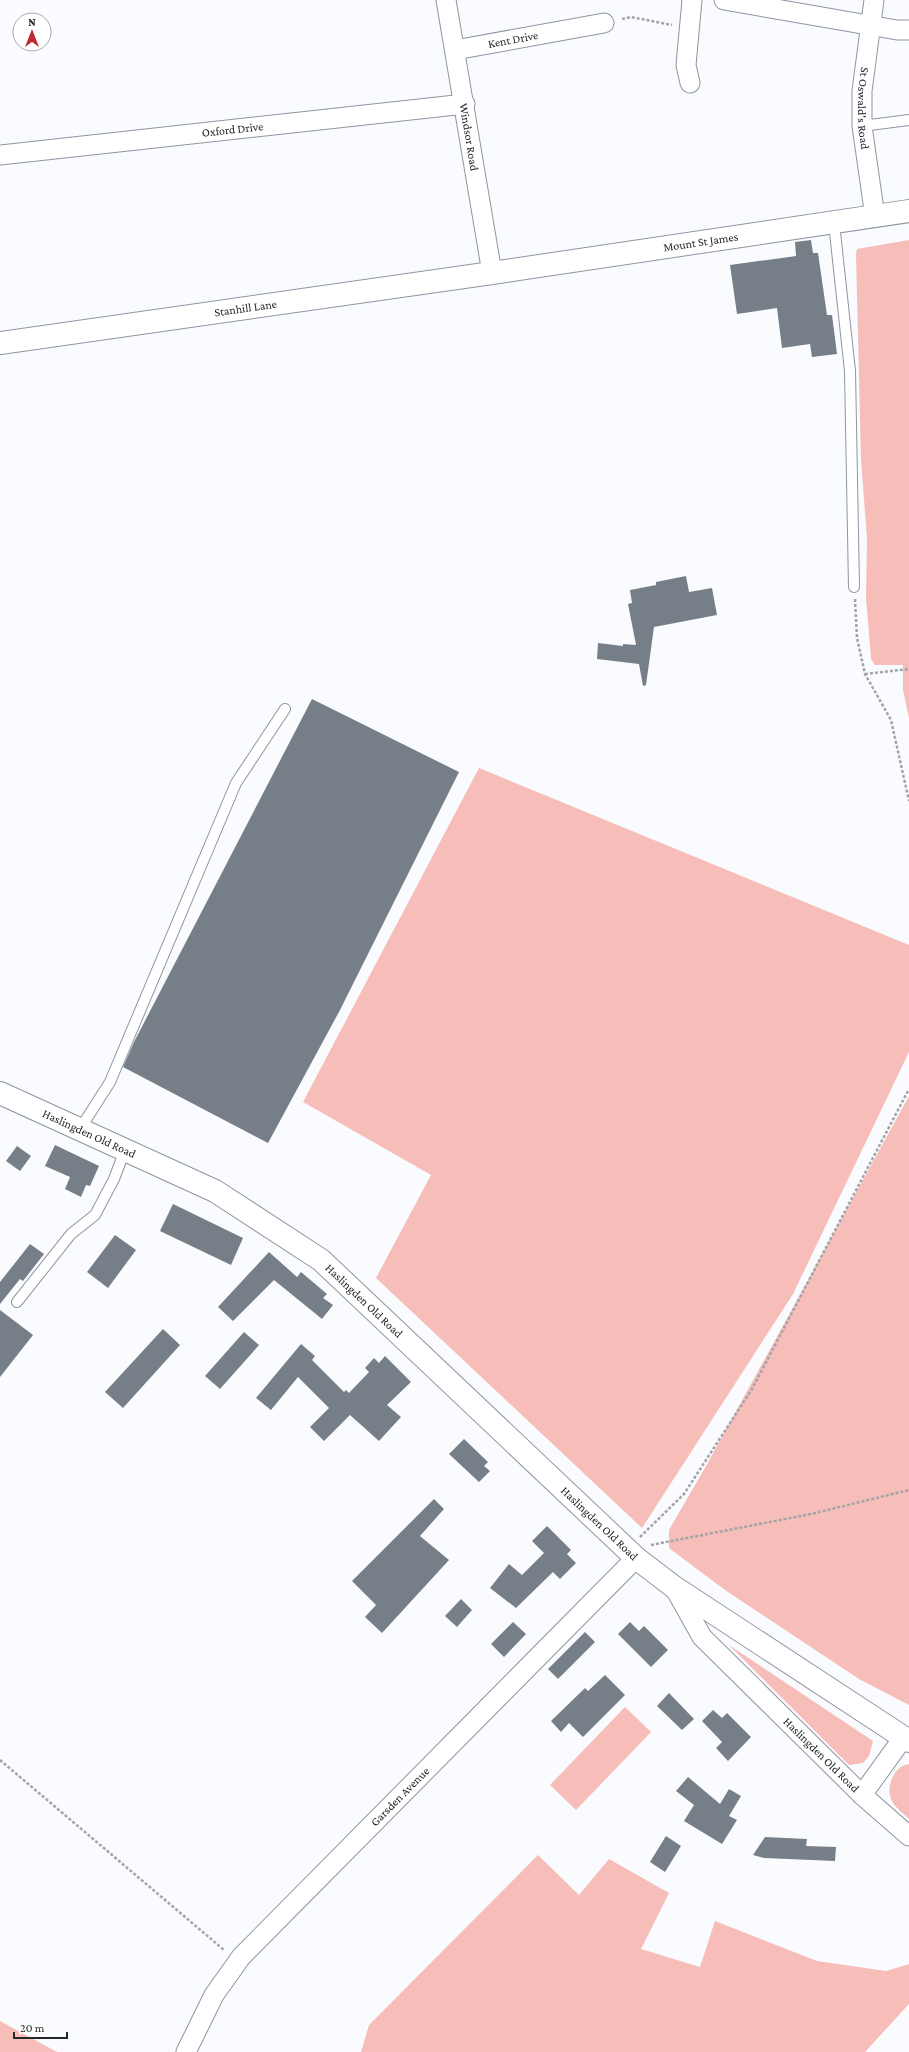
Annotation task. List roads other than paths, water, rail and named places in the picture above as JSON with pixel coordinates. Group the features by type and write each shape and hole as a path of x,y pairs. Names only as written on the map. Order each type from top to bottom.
{"main road":[{"name":"Mount St James","path":"492,273 909,211"},
{"name":"Stanhill Lane","path":"0,343 492,273"},
{"name":"Haslingden Old Road","path":"0,1093 215,1190 321,1260 632,1554 674,1587 906,1740"}],"street":[{"name":"Windsor Road","path":"446,0 465,104 492,273"},
{"path":"690,83 686,65 692,0"},
{"path":"724,0 870,26 909,30"},
{"name":"St Oswald's Road","path":"874,0 862,91 862,126 875,217"},
{"name":"Kent Drive","path":"455,50 570,22 604,23"},
{"name":"Oxford Drive","path":"0,155 465,104"},
{"name":"Garsden Avenue","path":"186,2052 214,1996 237,1962 632,1554"},
{"name":"Haslingden Old Road","path":"674,1587 702,1637 862,1795 909,1836"},
{"name":"Haslingden Old Road","path":"862,1795 906,1740"}],"lane":[{"path":"862,126 909,120"},
{"path":"834,223 850,371 854,587"},
{"path":"80,1129 110,1082 236,783 285,708"},
{"path":"18,1302 71,1234 95,1215 114,1179 126,1150"}]}
